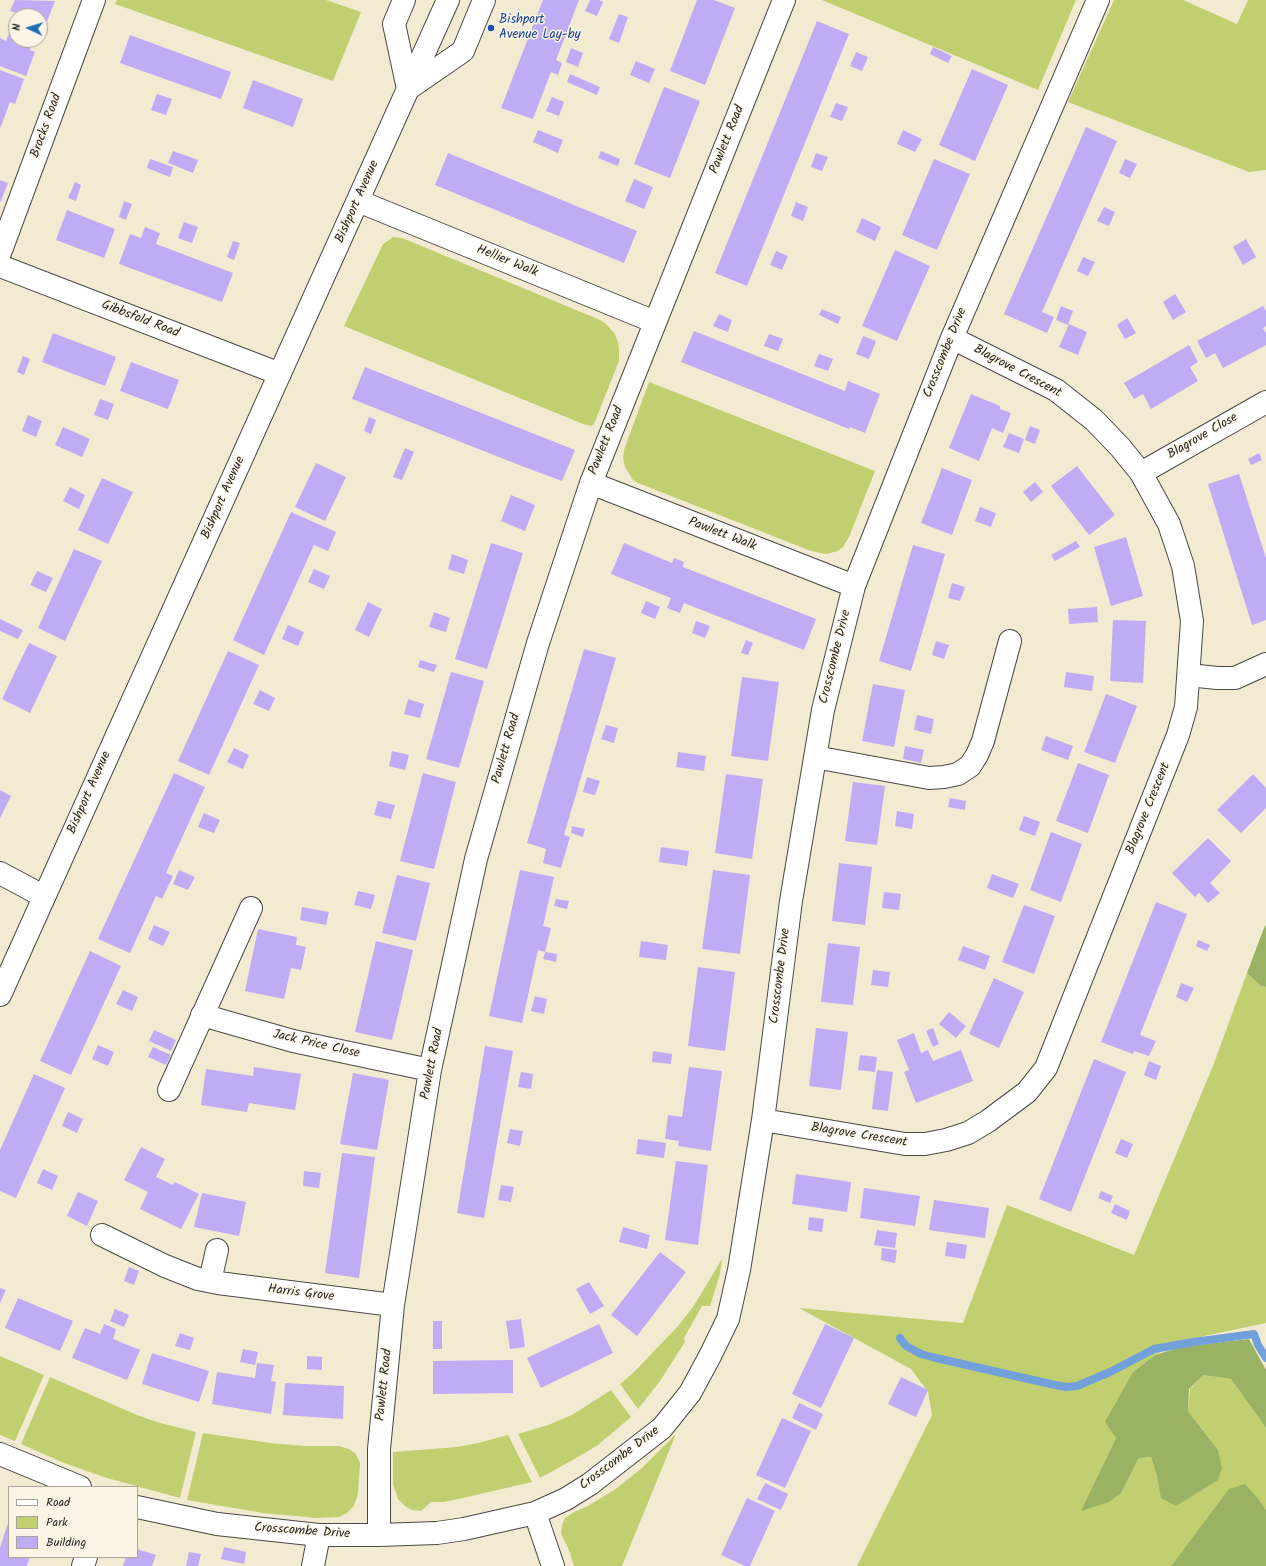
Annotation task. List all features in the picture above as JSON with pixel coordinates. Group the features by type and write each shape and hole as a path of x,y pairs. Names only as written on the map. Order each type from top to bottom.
{"street":[{"name":"Brocks Road","path":"0,253 94,0"},
{"path":"404,0 394,24 408,89 463,51 484,0"},
{"name":"Bishport Avenue","path":"0,995 448,0"},
{"name":"Pawlett Road","path":"379,1535 379,1449 393,1305 430,1070 476,859 538,643 591,483 784,0"},
{"name":"Crosscombe Drive","path":"138,1507 217,1524 320,1536 379,1535 464,1529 535,1513 566,1499 590,1484 662,1428 690,1393 728,1319 739,1270 763,1120 791,901 815,757 823,710 854,586 952,338 1098,0"},
{"name":"Hellier Walk","path":"358,201 655,322"},
{"name":"Gibbsfold Road","path":"0,266 280,374"},
{"name":"Blagrove Crescent","path":"763,1120 905,1144 925,1144 946,1140 968,1133 988,1121 1027,1092 1046,1068 1178,735 1186,707 1192,621 1183,566 1169,524 1141,473 1120,447 1094,420 1056,390 952,338"},
{"name":"Blagrove Close","path":"1141,473 1266,402"},
{"name":"Pawlett Walk","path":"591,483 854,586"},
{"path":"815,757 929,778 958,774 970,766 983,741 1010,641"},
{"path":"1189,675 1235,678 1266,664"},
{"path":"0,873 44,896"},
{"path":"169,1090 251,908"},
{"name":"Jack Price Close","path":"202,1015 294,1041 430,1070"},
{"name":"Harris Grove","path":"102,1234 165,1266 210,1281 239,1287 393,1305"},
{"path":"210,1281 217,1250"},
{"path":"0,1454 78,1486"},
{"path":"535,1513 553,1566"},
{"path":"313,1566 320,1536"}],"green space":[{"path":"117,0 326,0 361,12 333,81 115,4"},
{"path":"822,0 1076,0 1038,90"},
{"path":"1114,0 1183,0 1237,24 1248,0 1266,0 1266,170 1249,172 1068,102"},
{"path":"393,237 402,238 605,323 615,334 618,342 619,361 594,424 591,426 583,424 344,326 383,244"},
{"path":"649,382 875,471 849,537 843,547 838,551 826,554 811,551 633,480 625,467 623,458 624,450"},
{"path":"1266,925 1266,987 1261,986 1247,973"},
{"path":"1247,973 1261,986 1266,987 1266,1323 1185,1340 1155,1355 1133,1372 1116,1438 1082,1510 1121,1493 1139,1458 1151,1457 1157,1476 1218,1450 1188,1411 1190,1389 1203,1375 1231,1379 1266,1428 1266,1510 1260,1501 1230,1489 1171,1566 857,1566 932,1415 928,1392 911,1369 799,1308 963,1323 1007,1205 1134,1255 1213,1066"},
{"path":"722,1259 720,1274 710,1306 702,1306 684,1338 685,1342 660,1381 638,1409 620,1384 634,1372 678,1326 693,1307"},
{"path":"1249,1339 1266,1370 1266,1428 1231,1379 1203,1375 1189,1389 1188,1411 1218,1450 1222,1468 1218,1480 1176,1506 1161,1498 1157,1476 1151,1457 1139,1458 1121,1493 1109,1502 1081,1511 1116,1438 1105,1422 1133,1372 1155,1355 1181,1347"},
{"path":"0,1356 44,1375 15,1441 0,1435"},
{"path":"50,1377 137,1415 196,1432 180,1498 107,1478 64,1463 21,1444"},
{"path":"611,1390 631,1417 598,1445 540,1478 518,1434 548,1425 572,1415"},
{"path":"203,1433 270,1443 305,1446 339,1446 349,1449 356,1454 360,1463 358,1494 354,1506 347,1513 339,1517 316,1518 263,1513 187,1500"},
{"path":"676,1434 622,1566 574,1566 569,1550 561,1534 562,1525 565,1518 617,1488 643,1467"},
{"path":"508,1435 532,1482 444,1502 431,1502 421,1511 412,1510 398,1499 393,1484 393,1452 457,1447"},
{"path":"1245,1484 1266,1510 1266,1566 1171,1566 1229,1489"}],"building":[{"path":"15,0 55,1 48,19 48,8 11,8"},
{"path":"543,0 579,0 556,60 562,63 558,75 551,72 533,119 501,108"},
{"path":"590,0 599,0 603,2 597,16 585,11"},
{"path":"697,0 714,0 735,8 705,85 670,71"},
{"path":"619,14 628,17 619,43 609,39"},
{"path":"817,21 849,34 747,286 715,273"},
{"path":"130,35 231,72 221,99 120,63"},
{"path":"8,36 8,48 31,48 30,50 35,52 26,76 0,66 0,38 6,41"},
{"path":"933,47 952,56 948,63 930,54"},
{"path":"571,48 583,53 578,67 566,62"},
{"path":"856,52 868,57 862,71 850,66"},
{"path":"636,61 655,69 649,83 630,75"},
{"path":"972,69 1008,85 975,161 939,145"},
{"path":"0,70 24,79 15,104 10,102 0,129"},
{"path":"570,74 600,87 597,95 567,82"},
{"path":"253,80 303,99 293,127 243,108"},
{"path":"664,87 700,101 670,178 634,164"},
{"path":"157,94 172,99 166,115 151,110"},
{"path":"552,97 564,102 559,116 546,111"},
{"path":"836,103 848,107 842,121 830,117"},
{"path":"1086,127 1117,141 1042,312 1054,317 1047,333 1004,314"},
{"path":"538,130 563,140 558,153 533,142"},
{"path":"903,130 922,139 915,152 897,144"},
{"path":"173,151 198,160 193,173 168,163"},
{"path":"601,151 620,159 618,166 598,158"},
{"path":"448,153 637,231 624,263 435,185"},
{"path":"816,153 828,157 822,171 811,167"},
{"path":"150,159 173,167 170,177 147,168"},
{"path":"934,159 970,174 937,250 902,235"},
{"path":"1125,159 1137,164 1130,178 1119,173"},
{"path":"634,179 653,187 644,209 625,201"},
{"path":"0,180 8,183 0,203"},
{"path":"75,182 81,185 76,201 68,198"},
{"path":"124,201 132,204 126,220 119,217"},
{"path":"796,202 808,207 803,221 791,216"},
{"path":"1104,207 1115,212 1109,226 1097,221"},
{"path":"67,210 115,229 104,258 56,240"},
{"path":"862,218 881,227 875,241 856,232"},
{"path":"184,222 198,227 192,243 178,238"},
{"path":"145,227 160,233 156,244 233,273 222,302 119,264 130,234 141,238"},
{"path":"1246,239 1256,257 1243,265 1233,247"},
{"path":"233,241 240,243 234,260 227,257"},
{"path":"895,250 930,266 897,341 862,326"},
{"path":"776,251 788,256 782,270 770,265"},
{"path":"1083,257 1095,262 1088,276 1077,271"},
{"path":"1175,294 1186,312 1173,320 1163,302"},
{"path":"1061,306 1073,311 1068,325 1056,320"},
{"path":"1263,306 1266,311 1266,326 1263,328 1266,333 1266,345 1223,368 1215,353 1206,358 1197,341"},
{"path":"822,309 841,317 838,324 819,315"},
{"path":"719,314 732,320 728,332 713,326"},
{"path":"1127,318 1136,333 1125,339 1117,325"},
{"path":"1069,324 1087,332 1078,355 1059,347"},
{"path":"694,331 845,391 848,381 880,394 865,433 850,427 849,429 681,362"},
{"path":"53,333 116,357 105,386 42,362"},
{"path":"769,334 783,339 778,351 764,346"},
{"path":"863,336 876,341 869,359 856,354"},
{"path":"1189,345 1198,362 1190,367 1198,381 1151,409 1143,394 1134,399 1124,383"},
{"path":"819,354 833,359 828,371 814,366"},
{"path":"23,356 30,359 24,375 17,372"},
{"path":"131,362 179,380 168,409 120,391"},
{"path":"365,367 575,450 562,481 352,399"},
{"path":"971,394 1000,406 1000,409 1011,413 1003,433 992,428 979,461 949,448"},
{"path":"100,399 114,404 108,420 94,415"},
{"path":"28,415 42,421 36,437 22,431"},
{"path":"369,417 376,420 371,434 364,431"},
{"path":"1030,426 1040,430 1035,444 1025,440"},
{"path":"63,427 90,439 82,457 55,445"},
{"path":"1009,433 1024,439 1019,453 1003,447"},
{"path":"405,448 414,452 402,480 393,477"},
{"path":"1259,453 1262,460 1251,465 1248,459"},
{"path":"316,463 346,477 325,521 295,507"},
{"path":"1077,466 1115,515 1089,535 1051,486"},
{"path":"942,468 972,480 952,535 921,523"},
{"path":"1239,474 1266,558 1266,620 1252,625 1208,484"},
{"path":"102,478 133,492 108,544 78,530"},
{"path":"1035,482 1043,492 1031,502 1023,492"},
{"path":"70,487 85,495 79,509 63,501"},
{"path":"511,495 535,505 525,531 501,521"},
{"path":"980,507 996,513 991,527 975,521"},
{"path":"291,512 336,532 328,551 314,545 264,655 233,640"},
{"path":"1126,537 1143,596 1111,606 1094,547"},
{"path":"1076,541 1080,547 1055,561 1051,555"},
{"path":"491,543 523,553 487,669 455,659"},
{"path":"624,543 672,563 674,558 684,562 683,567 816,619 804,650 684,603 680,613 667,608 671,598 611,574"},
{"path":"913,545 945,554 911,671 879,661"},
{"path":"74,549 102,561 65,641 38,628"},
{"path":"452,554 468,560 464,574 448,569"},
{"path":"314,569 330,576 324,589 308,582"},
{"path":"37,571 53,578 46,592 30,585"},
{"path":"952,583 965,587 960,601 948,598"},
{"path":"646,601 660,607 655,619 641,613"},
{"path":"368,602 382,609 369,637 355,630"},
{"path":"1097,607 1098,622 1069,624 1068,609"},
{"path":"434,612 450,618 446,632 429,627"},
{"path":"0,619 23,630 18,639 0,631"},
{"path":"1113,620 1146,621 1143,683 1110,681"},
{"path":"696,621 710,626 705,638 692,633"},
{"path":"288,625 304,632 298,646 282,639"},
{"path":"746,640 753,643 748,655 741,653"},
{"path":"936,641 949,645 944,659 932,655"},
{"path":"29,643 57,656 30,713 2,699"},
{"path":"584,649 616,658 564,835 570,837 561,868 543,863 546,849 527,843"},
{"path":"228,651 259,665 209,775 178,761"},
{"path":"420,660 437,665 434,672 418,667"},
{"path":"451,672 484,681 459,768 426,759"},
{"path":"1066,672 1094,676 1092,691 1064,687"},
{"path":"742,677 779,682 768,761 731,756"},
{"path":"873,684 905,690 894,747 862,741"},
{"path":"260,690 275,698 269,711 253,704"},
{"path":"1106,694 1137,706 1115,763 1084,752"},
{"path":"408,699 424,704 420,718 404,714"},
{"path":"917,715 934,719 931,734 914,730"},
{"path":"606,725 618,728 614,743 601,739"},
{"path":"1046,736 1073,746 1068,760 1041,750"},
{"path":"905,746 924,750 921,763 903,759"},
{"path":"234,748 249,755 243,769 227,762"},
{"path":"392,751 409,755 405,770 389,766"},
{"path":"678,752 706,756 704,771 676,767"},
{"path":"1078,763 1109,775 1088,833 1056,821"},
{"path":"174,773 205,787 166,873 173,876 162,899 156,896 130,953 98,939"},
{"path":"423,773 456,782 434,869 400,861"},
{"path":"726,774 763,779 752,859 715,853"},
{"path":"1253,774 1266,788 1266,808 1241,833 1217,810"},
{"path":"587,777 600,781 595,795 583,792"},
{"path":"853,782 885,786 877,845 845,841"},
{"path":"0,790 11,796 0,818"},
{"path":"950,798 966,801 965,810 948,807"},
{"path":"378,801 395,805 391,819 374,815"},
{"path":"897,811 914,814 912,829 895,826"},
{"path":"204,813 220,820 214,833 198,827"},
{"path":"1024,816 1040,822 1035,836 1019,830"},
{"path":"572,826 585,829 583,837 571,833"},
{"path":"1051,832 1082,844 1061,902 1030,890"},
{"path":"1208,838 1231,861 1210,883 1220,893 1208,903 1199,893 1195,897 1172,873"},
{"path":"661,847 689,851 687,866 659,862"},
{"path":"839,863 872,867 865,925 832,921"},
{"path":"179,870 195,877 188,890 173,884"},
{"path":"520,870 554,877 543,926 551,928 545,952 538,950 522,1023 489,1016"},
{"path":"713,870 750,875 740,954 702,949"},
{"path":"992,874 1019,884 1013,898 987,888"},
{"path":"397,875 430,883 416,941 382,933"},
{"path":"358,891 375,895 371,909 354,905"},
{"path":"884,892 901,894 899,910 882,908"},
{"path":"556,899 569,901 567,909 554,906"},
{"path":"1156,902 1187,914 1140,1035 1156,1041 1149,1056 1134,1051 1133,1054 1101,1042"},
{"path":"1024,905 1055,916 1034,974 1002,962"},
{"path":"302,907 329,912 326,925 300,920"},
{"path":"154,925 170,932 163,946 148,939"},
{"path":"258,929 297,937 296,945 306,947 301,970 291,968 284,999 245,991"},
{"path":"1198,940 1210,945 1207,951 1196,946"},
{"path":"376,941 413,950 392,1040 355,1032"},
{"path":"641,941 668,945 666,960 639,957"},
{"path":"828,943 860,947 853,1005 821,1002"},
{"path":"963,946 990,956 985,970 958,960"},
{"path":"90,951 121,966 71,1075 40,1061"},
{"path":"545,952 557,954 556,962 543,959"},
{"path":"698,967 735,972 725,1051 688,1046"},
{"path":"873,970 890,972 888,987 871,985"},
{"path":"994,978 1024,992 999,1048 969,1034"},
{"path":"1181,983 1194,988 1187,1002 1176,997"},
{"path":"123,990 138,997 132,1011 116,1004"},
{"path":"535,996 547,999 544,1014 531,1011"},
{"path":"949,1012 966,1026 956,1038 939,1024"},
{"path":"816,1028 848,1032 841,1090 809,1086"},
{"path":"933,1028 939,1044 933,1047 926,1031"},
{"path":"154,1030 176,1040 171,1051 149,1041"},
{"path":"914,1033 921,1053 928,1050 933,1061 961,1050 973,1081 916,1103 904,1072 909,1070 897,1040"},
{"path":"98,1045 114,1052 108,1066 92,1059"},
{"path":"485,1046 513,1051 484,1218 457,1213"},
{"path":"153,1047 171,1055 166,1065 148,1057"},
{"path":"653,1051 672,1054 671,1064 652,1062"},
{"path":"860,1055 877,1057 875,1072 858,1070"},
{"path":"1094,1059 1126,1072 1071,1212 1039,1199"},
{"path":"1149,1061 1161,1066 1156,1080 1144,1075"},
{"path":"254,1067 301,1074 295,1110 249,1103 247,1112 201,1105 206,1069 253,1076"},
{"path":"689,1067 722,1071 711,1151 678,1146 679,1141 665,1139 668,1115 682,1117"},
{"path":"877,1070 893,1072 888,1111 872,1109"},
{"path":"521,1072 533,1074 531,1089 518,1087"},
{"path":"353,1073 389,1080 377,1150 340,1144"},
{"path":"34,1074 65,1088 16,1198 0,1191 0,1150"},
{"path":"68,1112 83,1119 77,1133 62,1126"},
{"path":"510,1129 523,1131 520,1146 507,1143"},
{"path":"638,1139 666,1143 664,1158 636,1154"},
{"path":"1121,1139 1133,1144 1127,1158 1115,1153"},
{"path":"141,1147 165,1159 156,1177 173,1185 175,1182 199,1194 181,1229 140,1209 148,1192 124,1180"},
{"path":"342,1153 375,1157 359,1278 325,1273"},
{"path":"676,1161 708,1165 698,1245 665,1240"},
{"path":"43,1169 58,1176 52,1190 37,1183"},
{"path":"304,1171 321,1173 319,1188 303,1186"},
{"path":"796,1174 851,1182 847,1212 792,1204"},
{"path":"501,1185 514,1187 511,1202 498,1200"},
{"path":"864,1188 920,1196 915,1226 860,1218"},
{"path":"1101,1191 1113,1196 1110,1203 1098,1198"},
{"path":"78,1192 98,1201 87,1226 67,1216"},
{"path":"202,1193 246,1202 239,1236 194,1227"},
{"path":"934,1200 989,1208 985,1238 929,1230"},
{"path":"1115,1204 1130,1211 1127,1220 1111,1213"},
{"path":"809,1217 824,1219 822,1232 808,1230"},
{"path":"623,1227 650,1235 647,1249 619,1242"},
{"path":"877,1230 897,1233 895,1248 874,1245"},
{"path":"947,1242 967,1245 965,1259 945,1256"},
{"path":"882,1248 897,1250 895,1263 881,1260"},
{"path":"660,1252 686,1272 637,1336 611,1315"},
{"path":"129,1267 139,1271 134,1285 124,1281"},
{"path":"589,1282 604,1306 590,1314 576,1289"},
{"path":"0,1288 6,1290 0,1303"},
{"path":"18,1298 73,1321 60,1351 5,1328"},
{"path":"115,1309 129,1315 124,1327 110,1321"},
{"path":"521,1319 525,1347 510,1349 506,1321"},
{"path":"433,1321 442,1321 442,1349 433,1349"},
{"path":"104,1324 116,1329 113,1339 140,1350 127,1380 72,1358 85,1328 100,1334"},
{"path":"599,1324 613,1353 541,1388 527,1358"},
{"path":"825,1324 854,1338 821,1408 792,1394"},
{"path":"180,1333 194,1338 190,1350 175,1346"},
{"path":"243,1349 258,1352 255,1365 240,1362"},
{"path":"152,1353 209,1371 199,1402 142,1384"},
{"path":"307,1356 322,1357 322,1370 307,1369"},
{"path":"513,1360 513,1393 433,1394 433,1361"},
{"path":"257,1363 274,1365 271,1381 276,1382 271,1414 212,1404 217,1372 255,1378"},
{"path":"901,1377 928,1390 916,1417 888,1404"},
{"path":"285,1383 344,1386 343,1419 283,1415"},
{"path":"799,1403 823,1414 816,1430 792,1418"},
{"path":"782,1418 811,1431 785,1488 756,1475"},
{"path":"765,1483 788,1494 781,1510 757,1499"},
{"path":"747,1498 775,1511 750,1566 745,1566 721,1555"},
{"path":"8,1523 8,1558 30,1558 27,1566 0,1566 0,1548"},
{"path":"224,1547 246,1552 244,1564 221,1559"},
{"path":"138,1549 156,1555 152,1566 123,1566 126,1558 138,1558"},
{"path":"189,1552 201,1554 198,1566 186,1566"}],"waterway":[{"path":"900,1338 906,1346 921,1354 1066,1387 1077,1386 1110,1372 1154,1349 1193,1342 1254,1334 1258,1345 1266,1358"}],"place":[{"name":"Bishport Avenue Lay-by","path":"491,28"}]}
